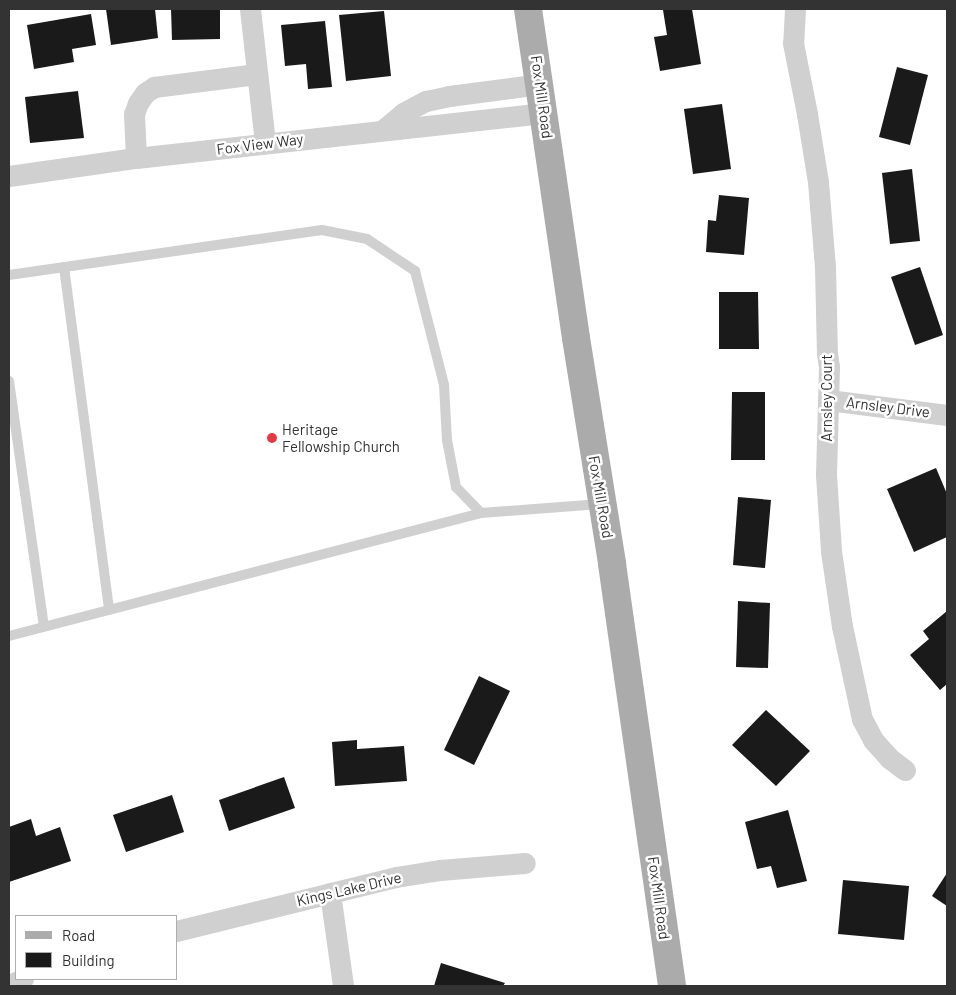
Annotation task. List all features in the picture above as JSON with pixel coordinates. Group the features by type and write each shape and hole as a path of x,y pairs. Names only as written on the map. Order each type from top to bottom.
{"main road":[{"name":"Fox Mill Road","path":"528,9 612,564 672,986"}],"street":[{"path":"250,9 265,143"},
{"name":"Arnsley Court","path":"795,9 792,43 808,114 819,192 825,267 827,353 830,367 827,494 831,551 844,636 862,719 873,740 889,758 905,770"},
{"path":"136,158 134,114 138,103 145,93 154,87 257,74"},
{"path":"383,130 403,112 426,101 449,96 540,84"},
{"name":"Fox View Way","path":"9,176 136,158 265,143 544,114"},
{"name":"Arnsley Drive","path":"828,400 947,415"},
{"name":"Kings Lake Drive","path":"178,931 414,874 525,863"},
{"path":"330,893 343,986"},
{"path":"9,985 21,980"}],"lane":[{"path":"9,275 322,230 367,239 415,271 444,385 447,440 456,487 481,513"},
{"path":"64,267 108,610"},
{"path":"9,381 44,627"},
{"path":"9,636 481,513 602,504"}],"building":[{"path":"106,9 155,9 158,38 111,45"},
{"path":"171,9 220,9 220,39 172,40"},
{"path":"692,9 701,64 660,71 654,37 667,35 663,10"},
{"path":"384,11 391,76 346,81 339,15"},
{"path":"91,14 96,45 72,49 74,62 34,69 27,25"},
{"path":"325,21 332,87 308,89 306,64 285,66 281,25"},
{"path":"897,67 928,75 910,145 879,137"},
{"path":"78,91 84,138 30,143 25,97"},
{"path":"722,104 731,169 693,174 684,109"},
{"path":"912,169 920,241 890,244 882,173"},
{"path":"719,195 749,198 744,255 706,252 708,220 716,221"},
{"path":"920,267 943,335 915,345 891,277"},
{"path":"719,292 758,292 759,349 719,349"},
{"path":"732,392 765,392 765,460 731,460"},
{"path":"936,468 947,494 947,537 914,552 887,489"},
{"path":"738,497 771,500 765,568 733,565"},
{"path":"738,601 770,603 768,668 736,667"},
{"path":"947,611 947,684 940,690 910,655 929,639 923,631"},
{"path":"479,676 510,691 474,765 444,750"},
{"path":"766,710 810,751 776,786 732,745"},
{"path":"357,740 357,749 404,746 407,781 335,786 332,742"},
{"path":"284,777 295,808 229,831 219,800"},
{"path":"172,795 184,832 126,852 113,815"},
{"path":"788,810 807,881 777,888 771,866 757,869 745,822"},
{"path":"31,819 36,836 60,827 71,861 9,882 9,827"},
{"path":"947,873 947,906 932,896"},
{"path":"843,880 909,886 904,940 838,934"},
{"path":"441,963 505,983 503,986 434,986"}],"place":[{"name":"Heritage Fellowship Church","path":"272,438"}]}
